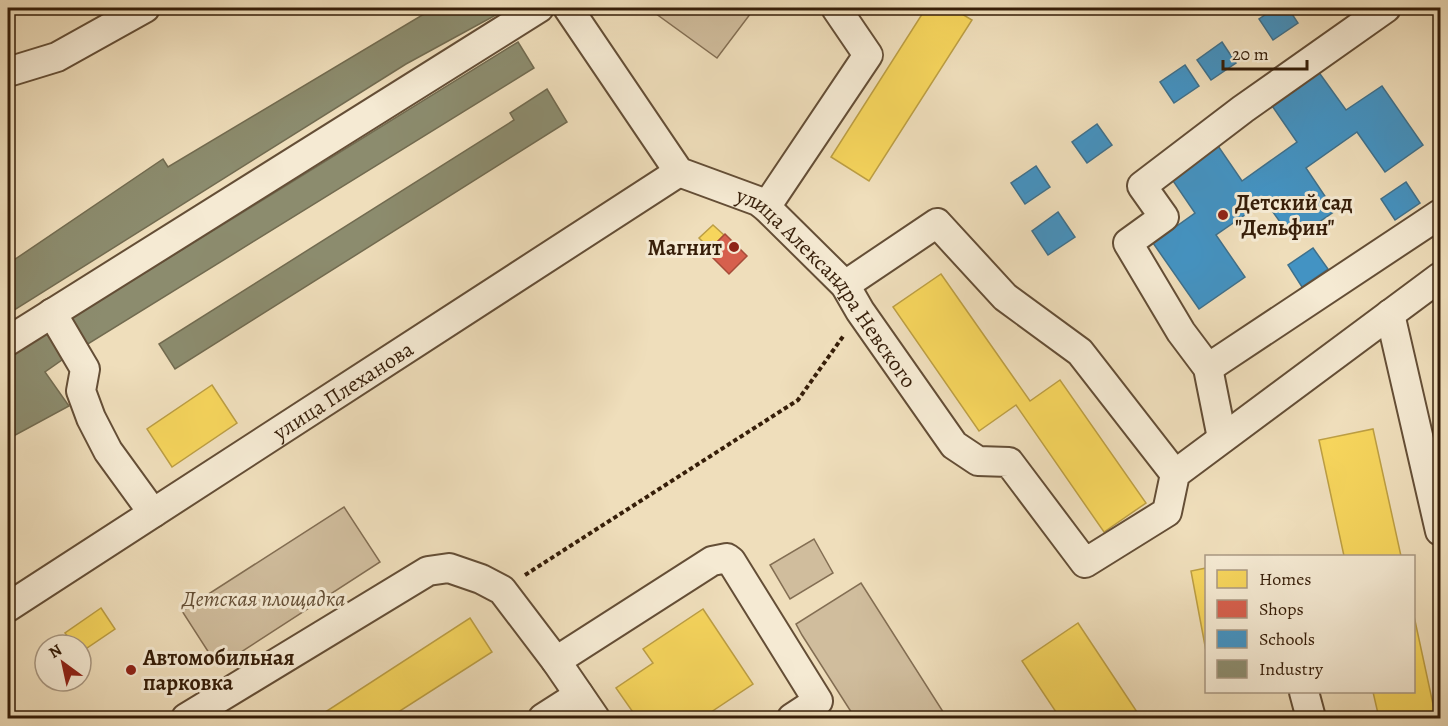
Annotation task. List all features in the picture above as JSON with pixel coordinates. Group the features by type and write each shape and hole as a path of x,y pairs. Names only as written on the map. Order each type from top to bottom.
{"street":[{"path":"8,72 57,57 145,8"},
{"path":"8,341 539,8"},
{"path":"568,8 679,172"},
{"path":"766,207 868,55 836,8"},
{"path":"1222,438 1208,368 1181,332 1128,243 1164,218 1142,186 1243,109 1386,8"},
{"name":"улица Александра Невского","path":"679,172 758,201 766,207 845,285 860,311 954,445 978,461 1009,462 1085,564 1167,512 1175,474"},
{"name":"улица Плеханова","path":"8,607 679,172"},
{"path":"1208,368 1440,214"},
{"path":"845,285 937,223 1005,297 1080,352 1175,474 1440,277"},
{"path":"52,313 85,369 81,391 91,418 108,451 153,513"},
{"path":"1390,314 1440,531"},
{"path":"556,661 711,561 727,558 818,701 792,718"},
{"path":"186,718 428,571 449,568 481,579 502,590 556,661 595,718"},
{"path":"1304,693 1311,718"},
{"path":"543,718 579,695"}],"path":[{"path":"502,590 798,400 860,311"}],"green space":[{"path":"648,8 743,8 751,13 717,58"},
{"name":"Детская площадка","path":"344,507 380,562 218,667 182,611"},
{"path":"814,539 833,573 790,599 770,565"},
{"path":"861,583 947,718 855,718 802,635 796,624"}],"building: Homes":[{"path":"926,8 952,8 972,20 869,181 831,157"},
{"path":"713,225 724,235 710,249 699,238"},
{"path":"941,274 1030,401 1060,380 1146,503 1104,532 1016,405 979,431 893,307"},
{"path":"212,385 237,423 172,467 147,429"},
{"path":"1373,429 1401,555 1344,555 1319,440"},
{"path":"1205,568 1205,646 1191,571"},
{"path":"101,608 115,629 93,644 93,633 65,633"},
{"path":"703,609 753,684 702,718 686,718 682,712 673,718 637,718 616,688 653,663 643,649"},
{"path":"470,618 492,652 389,718 316,718"},
{"path":"1415,621 1436,718 1379,718 1373,693 1415,693"},
{"path":"1078,623 1141,718 1060,718 1022,661"}],"building: Shops":[{"path":"725,234 747,256 729,274 707,252"}],"building: Schools":[{"path":"1275,8 1288,8 1298,23 1273,40 1259,19"},
{"path":"1222,42 1236,63 1211,80 1197,60"},
{"path":"1185,65 1199,86 1174,103 1160,82"},
{"path":"1315,67 1346,110 1382,86 1423,145 1385,172 1357,132 1306,168 1335,211 1293,240 1265,201 1216,235 1245,277 1199,309 1153,243 1195,213 1167,172 1214,140 1242,181 1297,142 1268,100"},
{"path":"1097,124 1112,145 1087,163 1072,142"},
{"path":"1036,166 1050,187 1025,204 1011,183"},
{"path":"1406,182 1420,203 1395,220 1381,199"},
{"path":"1058,212 1075,237 1048,255 1032,231"},
{"path":"1313,248 1328,269 1302,287 1288,265"}],"building: Industry":[{"path":"434,8 492,8 496,15 406,64 8,314 8,264 163,159 168,167"},
{"path":"518,42 534,68 83,347 67,321"},
{"path":"547,89 567,122 175,369 159,344 514,120 510,113"},
{"path":"53,324 69,355 45,372 69,406 8,439 8,354"}],"place":[{"name":"Детский сад \"Дельфин\"","path":"1223,215"},
{"name":"Магнит","path":"734,247"},
{"name":"Автомобильная парковка","path":"131,670"}]}
